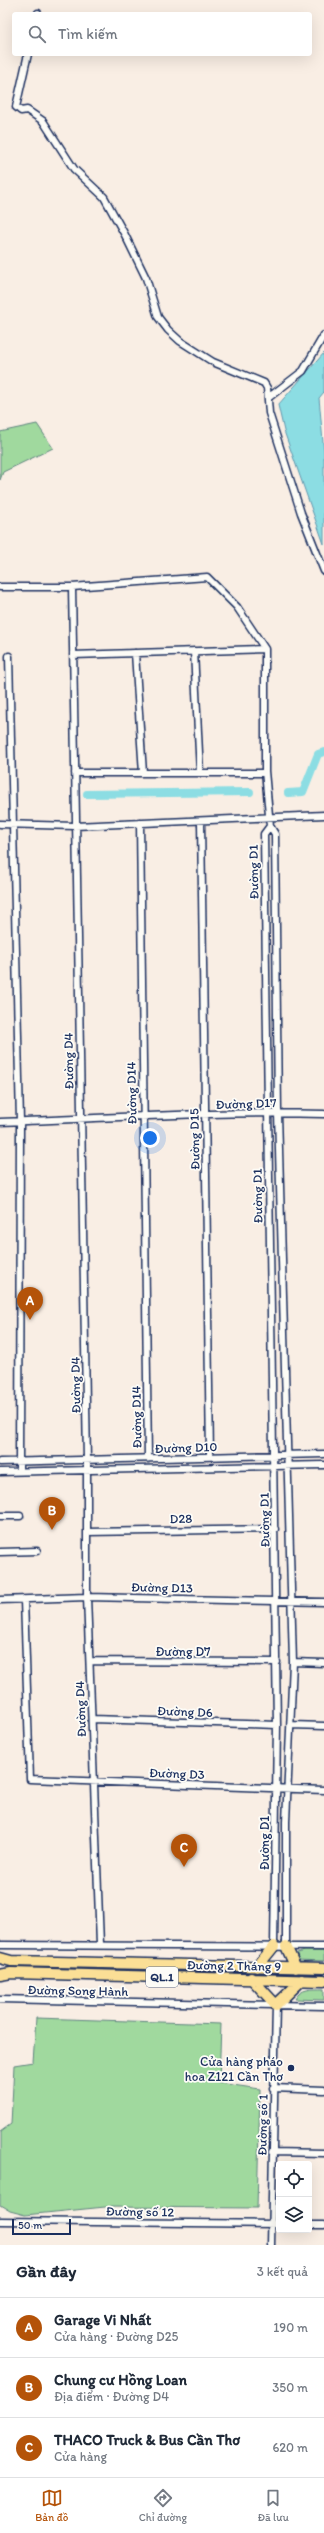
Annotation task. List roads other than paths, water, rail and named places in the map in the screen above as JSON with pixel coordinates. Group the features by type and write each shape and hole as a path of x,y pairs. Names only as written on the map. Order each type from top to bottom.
{"highway":[{"path":"257,1967 274,1946"},
{"path":"286,1946 296,1968"},
{"name":"Đường 2 Tháng 9","path":"0,1958 11,1960 324,1968"},
{"name":"Đường 2 Tháng 9","path":"0,1975 11,1973 324,1981"},
{"path":"251,1978 276,2005 302,1980"}],"street":[{"path":"28,56 16,107 21,111 27,110 43,121 74,169 104,197 126,235 146,278 158,317 180,341 213,362 259,379 267,388 269,413 299,506 324,571"},
{"path":"268,398 275,391 303,371 324,335"},
{"path":"0,588 72,587 207,577 237,607 265,649 265,773 270,826"},
{"name":"Đường D4","path":"72,587 80,1117 88,1461 87,1597 100,1944"},
{"path":"73,655 265,649"},
{"path":"194,651 200,773"},
{"path":"135,653 143,773"},
{"path":"9,656 20,1121 19,1472"},
{"path":"75,773 265,773"},
{"path":"0,824 76,826 201,822 324,815"},
{"name":"Đường D15","path":"201,822 210,1456"},
{"name":"Đường D14","path":"140,823 142,1116 148,1459"},
{"name":"Đường D1","path":"274,1946 277,1662 266,1114 264,834 270,826 275,834 278,1113 293,1662 288,1789 286,1946"},
{"name":"Đường D17","path":"0,1122 80,1117 278,1113 324,1114"},
{"name":"Đường D10","path":"0,1462 324,1454"},
{"name":"Đường D10","path":"0,1472 324,1465"},
{"path":"0,1516 20,1516"},
{"name":"D28","path":"87,1532 275,1529"},
{"path":"0,1552 37,1551"},
{"name":"Đường D13","path":"0,1600 87,1597 324,1602"},
{"name":"Đường D3","path":"24,1600 30,1779 324,1790"},
{"name":"Đường D7","path":"90,1661 277,1662"},
{"path":"293,1662 324,1663"},
{"name":"Đường D6","path":"92,1720 277,1725"},
{"path":"291,1725 324,1726"},
{"path":"0,1945 100,1944 324,1947"},
{"name":"Đường Song Hành","path":"0,1999 324,2006"},
{"name":"Đường số 1","path":"271,2245 273,2088 276,2005"},
{"path":"273,2088 324,2090"},
{"path":"272,2152 324,2153"},
{"name":"Đường số 12","path":"0,2221 276,2224"},
{"path":"312,2225 324,2225"}],"water":[{"path":"324,353 324,392 319,398 324,453 324,544 284,431 278,405"}],"waterway":[{"path":"288,793 303,792 318,754 324,752"},
{"path":"87,794 250,792"}],"place":[{"name":"Garage Vi Nhất","path":"30,1320"},
{"name":"Chung cư Hồng Loan","path":"52,1530"},
{"name":"THACO Truck & Bus Cần Thơ","path":"184,1867"},
{"name":"Cửa hàng pháo hoa Z121 Cần Thơ","path":"291,2068"}]}
